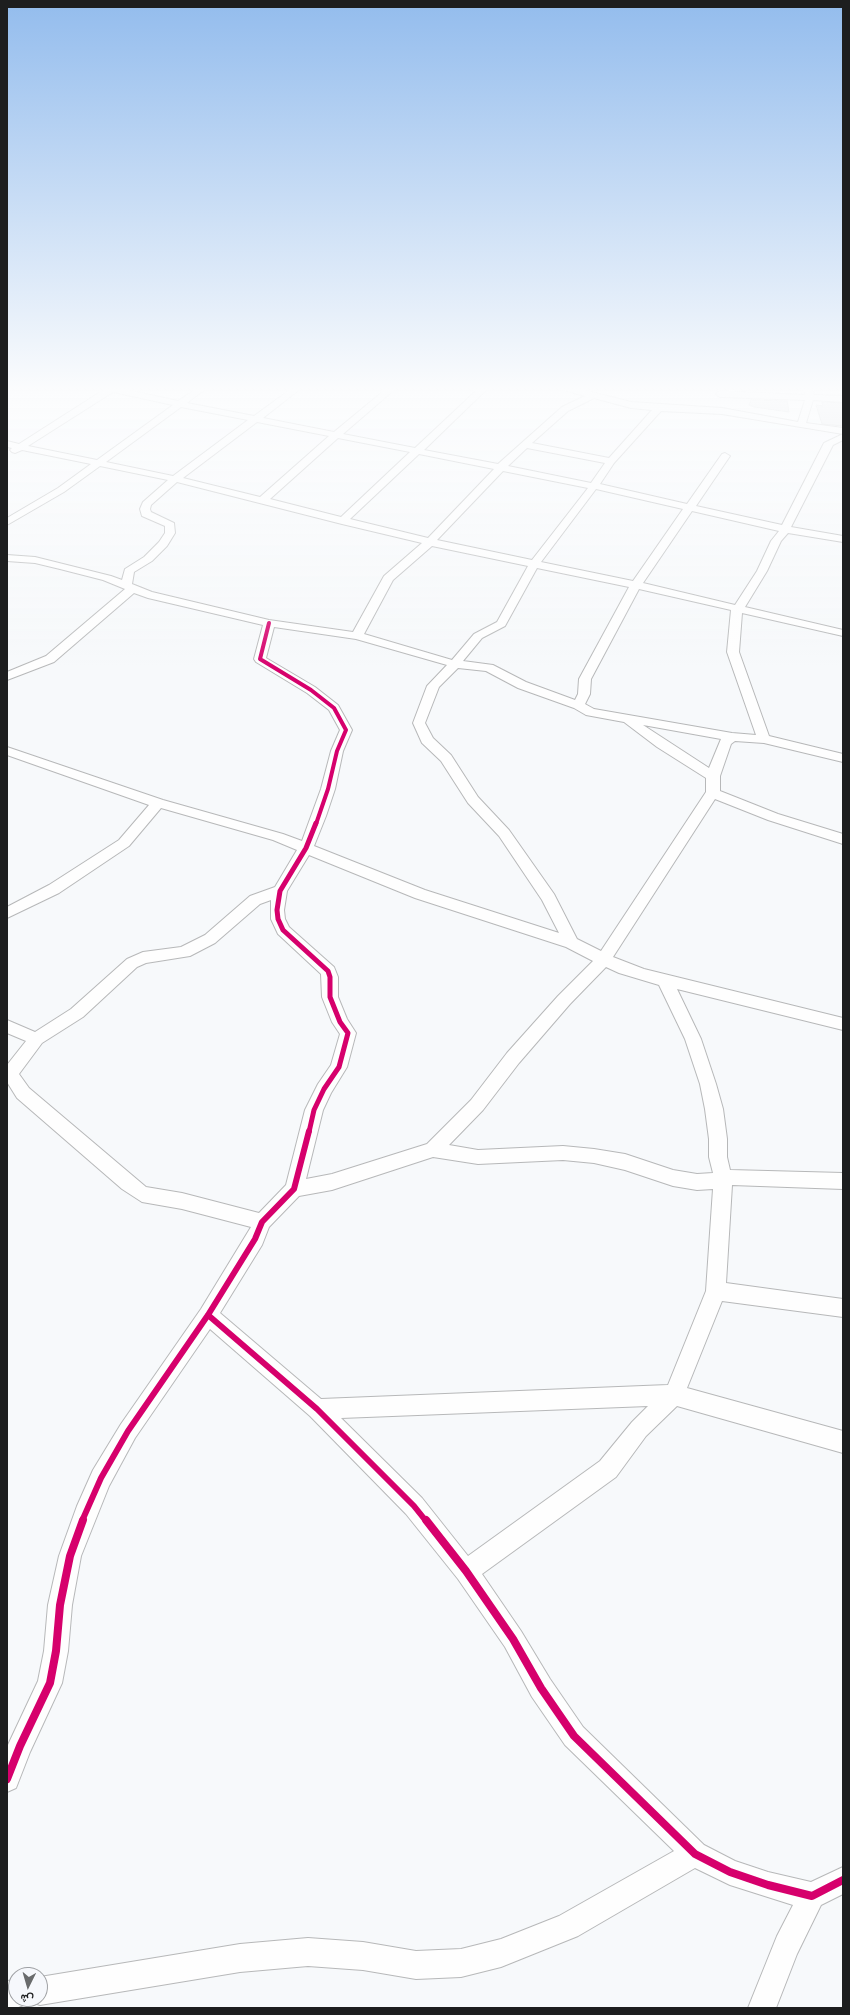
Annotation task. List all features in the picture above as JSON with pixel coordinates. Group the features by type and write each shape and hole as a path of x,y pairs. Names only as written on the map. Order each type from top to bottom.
{"street":[{"path":"7,522 46,500 71,483"},
{"path":"7,676 50,659 129,587 129,571 148,559 163,544 170,533 170,525 166,522 152,518 146,514 145,509 150,500 170,483"},
{"path":"191,483 430,542 636,585 737,610 843,633"},
{"path":"262,501 282,483"},
{"path":"342,520 381,483"},
{"path":"357,636 388,578 430,542 487,483"},
{"path":"579,483 785,529 843,539"},
{"path":"571,942 549,898 504,833 473,800 446,758 427,740 419,723 433,686 455,664 478,636 501,624 534,564 596,483"},
{"path":"578,705 584,694 585,679 617,617 636,585 706,483"},
{"path":"764,739 733,652 737,610 762,570 776,541 785,529 809,483"},
{"path":"7,558 35,560 62,566 106,578 148,595 269,623 357,636 455,664 489,668 522,686 578,705 590,712 732,737 764,739 843,758"},
{"path":"7,1780 20,1746 50,1682 56,1651 60,1605 69,1563 85,1514 101,1478 128,1431 208,1315 255,1239 262,1222 294,1189 314,1110 324,1089 339,1067 347,1042 348,1033 333,1008 330,998 330,977 328,971 283,930 278,919 277,910 280,891 306,848 328,789 336,751 346,730 334,708 311,690 260,659 269,623"},
{"path":"624,718 713,776"},
{"path":"432,1150 477,1105 513,1058 564,1000 606,958 698,813 713,793 713,776 725,742 732,737"},
{"path":"7,751 158,803 278,837 420,894 571,942 606,958 624,969 665,981 843,1024"},
{"path":"713,793 773,817 843,839"},
{"path":"7,913 54,889 124,843 158,803"},
{"path":"262,1222 182,1201 142,1194 128,1184 23,1093 8,1073 24,1057 36,1039 77,1013 132,963 143,958 185,952 220,931 254,900 280,891"},
{"path":"466,1571 608,1469 639,1429 674,1395 716,1291 723,1176 718,1157 714,1109 708,1084 693,1039 665,981"},
{"path":"7,1026 36,1039"},
{"path":"294,1189 332,1182 432,1150 478,1157 563,1153 579,1154 625,1162 672,1178 697,1182 713,1181 723,1176 843,1181"},
{"path":"716,1291 843,1308"},
{"path":"208,1315 317,1409 414,1506 466,1571 513,1639 541,1688 574,1736 695,1854 730,1872 768,1885 812,1896"},
{"path":"317,1409 674,1395 843,1442"},
{"path":"48,1990 240,1958 308,1952 363,1956 416,1966 461,1963 501,1953 568,1926 695,1854"},
{"path":"762,2008 787,1946 812,1896 843,1880"}],"cycle path":[{"path":"7,1779 20,1746 50,1683 56,1651 60,1605 70,1556 85,1514 101,1478 128,1431 208,1315 255,1239 262,1222 294,1189 314,1110 324,1089 339,1067 347,1042 348,1033 340,1022 330,997 330,977 328,971 283,930 278,919 277,910 280,891 306,848 319,816 328,789 337,751 346,730 334,708 311,690 260,659 269,623"},
{"path":"208,1315 317,1409 414,1506 466,1571 513,1639 541,1688 574,1736 695,1854 730,1872 768,1885 812,1896 843,1880"}]}
